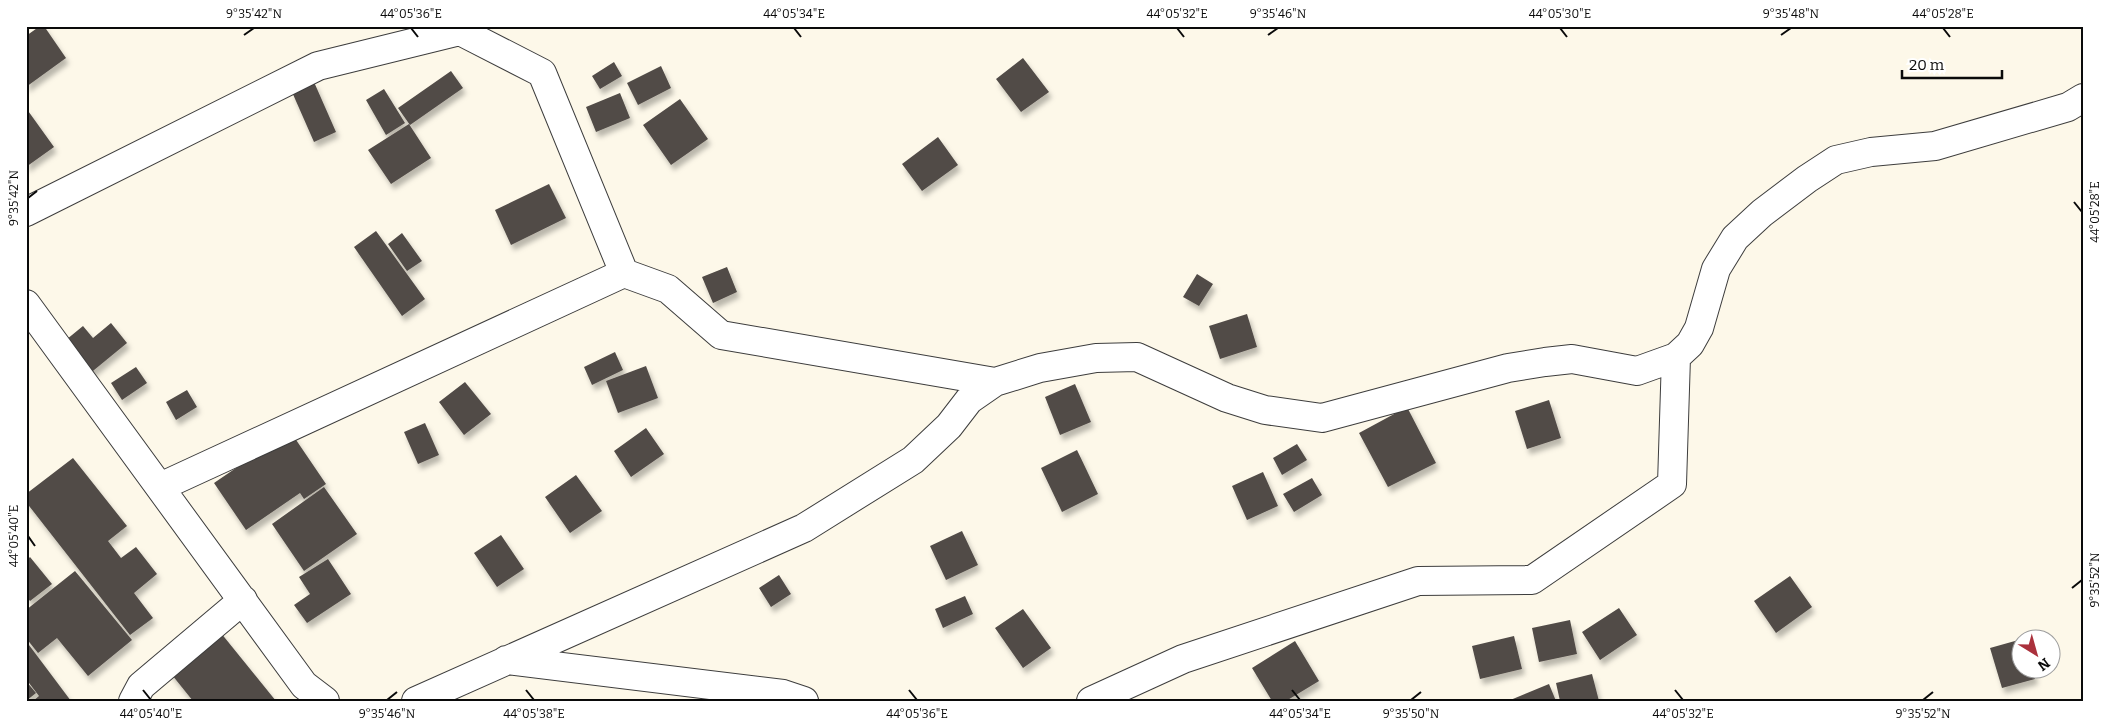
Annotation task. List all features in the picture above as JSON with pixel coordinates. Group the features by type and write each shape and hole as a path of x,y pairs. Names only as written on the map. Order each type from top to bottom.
{"street":[{"path":"26,212 318,66 460,31 542,73 624,273"},
{"path":"416,701 804,528 913,460 949,426 969,400 995,382 1040,368 1096,358 1137,357 1227,398 1265,410 1322,418 1508,368 1572,359 1637,370 1676,357 1690,344 1699,328 1716,269 1735,238 1762,213 1806,179 1836,160 1871,152 1935,146 2068,107 2083,98"},
{"path":"160,487 624,273 668,289 721,335 995,382"},
{"path":"26,304 304,685 325,701"},
{"path":"1091,701 1183,659 1418,581 1532,580 1672,484 1676,357"},
{"path":"133,701 141,686 243,600"},
{"path":"506,660 783,694 804,701"}],"building":[{"path":"40,26 44,26 66,58 26,87 26,36"},
{"path":"1023,58 1049,92 1021,112 996,79"},
{"path":"614,62 622,76 600,89 592,76"},
{"path":"661,66 671,88 638,105 627,83"},
{"path":"451,71 463,88 410,125 398,108"},
{"path":"314,82 336,132 314,142 292,92"},
{"path":"384,89 405,123 386,135 366,100"},
{"path":"620,93 630,118 596,132 586,107"},
{"path":"680,99 708,139 671,165 643,125"},
{"path":"26,108 54,147 26,167"},
{"path":"409,124 431,158 391,184 368,150"},
{"path":"938,137 958,165 922,191 902,164"},
{"path":"549,184 566,218 511,245 495,210"},
{"path":"376,231 425,299 402,316 354,247"},
{"path":"402,233 422,261 407,271 388,244"},
{"path":"727,267 737,292 713,303 702,277"},
{"path":"1197,274 1213,284 1199,306 1183,297"},
{"path":"1247,314 1257,347 1220,359 1209,326"},
{"path":"111,323 127,343 88,375 61,344 83,326 93,338"},
{"path":"615,352 623,370 592,385 584,367"},
{"path":"646,366 658,398 618,413 606,381"},
{"path":"136,367 147,383 122,400 111,383"},
{"path":"465,382 491,414 464,435 439,402"},
{"path":"1075,384 1091,422 1060,435 1045,397"},
{"path":"187,390 197,407 176,420 166,402"},
{"path":"1549,400 1561,438 1527,449 1515,411"},
{"path":"1407,407 1436,463 1388,487 1359,433"},
{"path":"425,423 439,455 418,464 404,432"},
{"path":"646,428 664,454 631,477 614,451"},
{"path":"290,431 326,484 304,499 300,493 246,530 214,483"},
{"path":"1297,444 1307,460 1282,475 1273,458"},
{"path":"1077,450 1098,494 1062,512 1041,468"},
{"path":"73,458 127,526 108,541 121,558 136,547 157,574 134,593 153,618 130,635 26,502 26,494"},
{"path":"1263,472 1278,506 1247,520 1232,486"},
{"path":"576,475 602,511 570,533 545,497"},
{"path":"1312,478 1322,495 1294,512 1283,494"},
{"path":"324,487 357,534 304,571 272,524"},
{"path":"962,531 978,565 946,580 930,546"},
{"path":"501,535 524,569 497,587 474,553"},
{"path":"30,557 52,584 30,601 26,596 26,561"},
{"path":"328,559 351,594 307,623 294,605 310,594 299,577"},
{"path":"75,571 132,640 88,676 57,638 38,653 26,638 26,610"},
{"path":"779,575 791,594 771,607 759,588"},
{"path":"1790,576 1812,607 1776,633 1754,601"},
{"path":"965,596 973,614 943,628 935,609"},
{"path":"1619,608 1637,635 1600,660 1582,632"},
{"path":"1023,609 1051,648 1023,668 995,628"},
{"path":"1570,620 1577,654 1539,662 1532,628"},
{"path":"212,622 276,701 193,701 160,660"},
{"path":"1514,636 1522,669 1480,679 1472,646"},
{"path":"26,641 71,701 33,701 39,696 26,679"},
{"path":"1295,641 1319,681 1286,701 1272,701 1252,668"},
{"path":"2012,642 2012,680 2031,680 2002,688 1990,648"},
{"path":"1592,674 1599,701 1560,701 1556,683"},
{"path":"26,681 36,693 26,701"},
{"path":"1549,684 1556,701 1508,701"}]}
